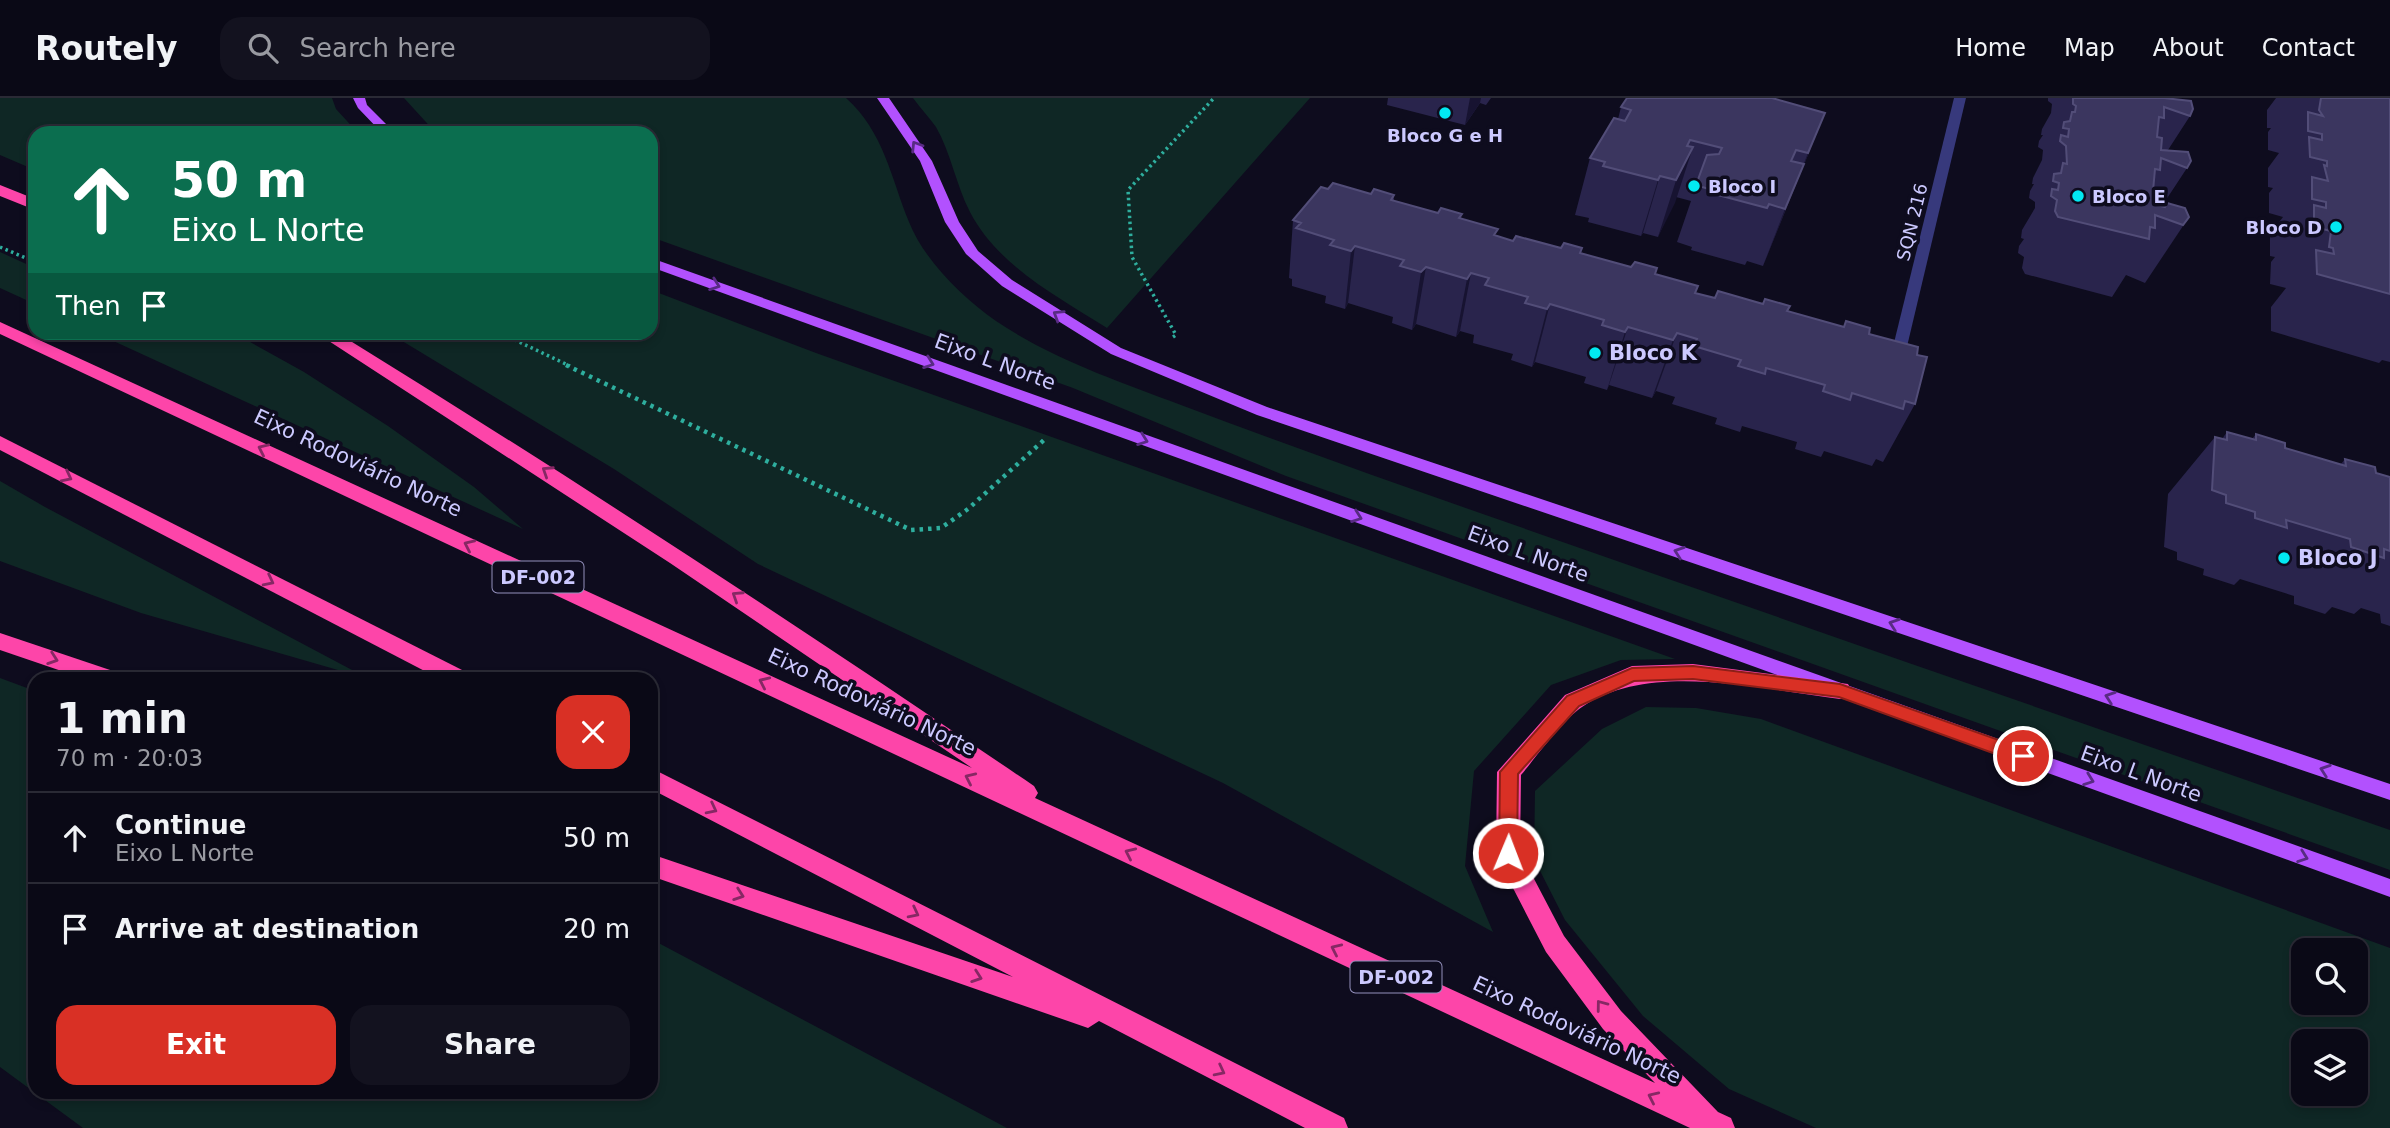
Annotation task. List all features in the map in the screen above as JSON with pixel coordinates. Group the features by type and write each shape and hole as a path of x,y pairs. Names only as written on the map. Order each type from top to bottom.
{"highway":[{"path":"0,190 28,202"},
{"name":"Eixo Rodoviário Norte","path":"0,327 1718,1127"},
{"path":"336,340 514,450 689,565 1076,828"},
{"path":"0,442 446,672"},
{"path":"0,641 91,672"},
{"path":"1718,1127 1612,1020 1555,944 1508,853 1509,772 1573,701 1632,675 1693,673 1840,690"},
{"path":"658,782 1334,1128"},
{"path":"658,867 1160,1040"}],"main road":[{"path":"359,98 362,106 382,126"},
{"path":"883,98 926,161 951,222 974,254 1007,283 1116,351 1262,411 2390,792"},
{"name":"Eixo L Norte","path":"658,265 2390,888"}],"street":[{"name":"SQN 216","path":"1898,355 1960,98"}],"path":[{"path":"1140,361 1176,335 1132,257 1128,190 1214,98"},
{"path":"0,247 28,259"},
{"path":"515,340 911,530 941,528 968,509 1071,414"}],"green space":[{"path":"0,98 332,98 336,109 352,126 28,126 28,167 0,155"},
{"path":"404,98 846,98 859,111 878,141 909,222 934,264 983,312 1040,347 1133,387 1255,433 2390,830 2390,870 1286,476 1073,388 658,240 658,126 430,126"},
{"path":"913,98 1310,98 1107,328 1031,279 996,249 970,212 936,127"},
{"path":"0,252 28,265 28,301 0,288"},
{"path":"658,293 816,353 1675,659 1621,660 1551,685 1474,771 1465,866 1493,932 1223,783 758,564 614,469 401,340 658,340"},
{"path":"111,340 247,340 304,372 388,426 474,487 523,529"},
{"path":"0,481 356,672 345,672 141,613 0,561"},
{"path":"0,678 28,688 28,1088 0,1067"},
{"path":"1646,707 1696,708 1761,719 2363,938 2291,938 2291,1015 2368,1015 2368,940 2390,948 2390,1128 1816,1128 1729,1089 1643,1016 1565,920 1534,859 1535,791 1602,729"},
{"path":"658,943 1007,1128 83,1128 44,1099 658,1099"}],"building":[{"path":"1627,98 1772,98 1825,113 1808,153 1796,150 1791,161 1804,164 1785,209 1769,204 1767,208 1710,193 1712,190 1696,185 1707,155 1719,154 1722,148 1690,140 1687,146 1693,147 1676,180 1660,176 1658,180 1603,166 1605,162 1590,158 1614,118 1625,121 1631,110 1621,107"},
{"path":"2073,98 2164,98 2191,101 2193,109 2190,116 2164,107 2164,118 2159,117 2157,137 2162,138 2161,150 2188,152 2191,161 2187,168 2161,158 2160,170 2155,169 2153,191 2157,192 2156,205 2165,207 2167,203 2185,208 2189,217 2183,225 2155,215 2155,228 2150,227 2149,239 2058,217 2055,211 2057,200 2051,196 2052,189 2058,190 2059,183 2053,181 2054,174 2061,173 2063,163 2067,164 2066,146 2060,141 2061,135 2068,137 2069,129 2063,128 2064,122 2070,121 2072,112 2075,112"},
{"path":"2321,98 2390,98 2390,294 2317,274 2316,250 2334,254 2333,248 2329,247 2331,231 2314,227 2314,205 2326,208 2326,202 2312,199 2312,177 2328,181 2324,165 2327,166 2327,161 2310,157 2309,137 2322,140 2322,134 2308,131 2308,112 2323,116 2319,110"},
{"path":"1333,183 1371,194 1374,189 1394,195 1391,200 1438,213 1441,208 1462,214 1459,218 1498,229 1494,235 1513,241 1516,236 1561,248 1564,243 1582,248 1580,253 1631,267 1635,262 1657,268 1655,274 1698,286 1695,293 1715,298 1718,291 1763,304 1765,299 1790,306 1787,311 1844,327 1846,321 1870,328 1869,334 1918,347 1917,355 1927,357 1915,404 1905,401 1903,409 1852,393 1850,400 1823,391 1825,385 1766,368 1765,374 1738,366 1741,360 1694,346 1697,339 1677,333 1673,340 1628,327 1625,332 1602,325 1604,320 1550,304 1547,309 1525,303 1528,297 1485,285 1489,278 1471,273 1467,279 1426,267 1421,272 1400,266 1404,260 1355,246 1351,251 1330,245 1334,240 1296,228 1301,223 1293,220 1321,187 1328,189"},
{"path":"2227,432 2256,440 2256,434 2285,443 2285,448 2346,466 2345,459 2375,467 2376,473 2390,477 2390,551 2384,549 2384,558 2351,547 2350,539 2286,520 2287,528 2255,518 2255,512 2226,503 2226,495 2212,490 2215,437 2227,440"}],"place":[{"name":"Bloco G e H","path":"1445,113"},
{"name":"Bloco I","path":"1694,186"},
{"name":"Bloco E","path":"2078,196"},
{"name":"Bloco D","path":"2336,227"},
{"name":"Bloco K","path":"1595,353"},
{"name":"Bloco J","path":"2284,558"}],"route":[{"path":"1508,853 1509,772 1573,701 1632,675 1693,673 1840,690 2023,756"}]}
